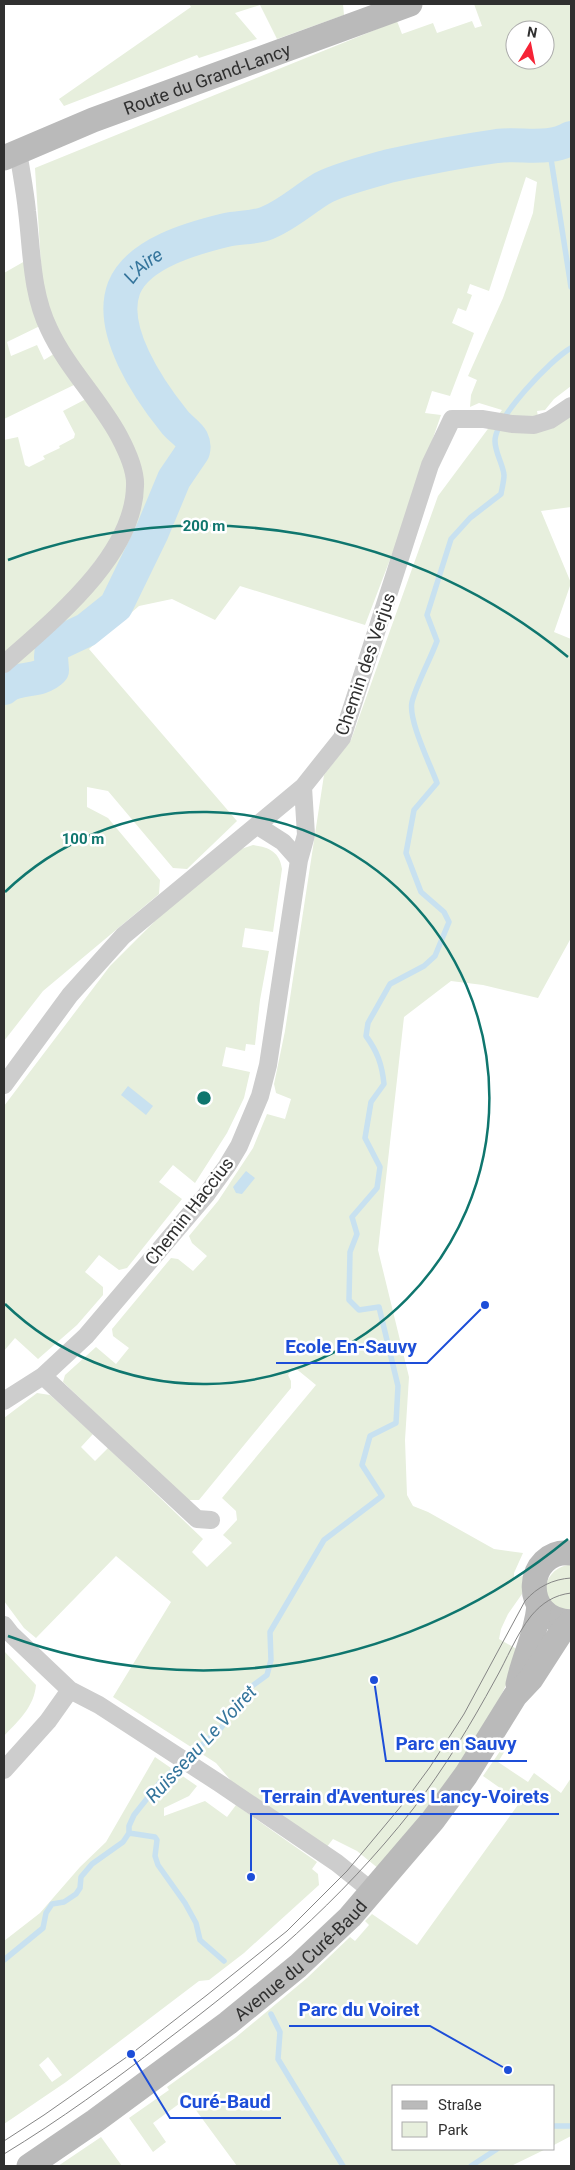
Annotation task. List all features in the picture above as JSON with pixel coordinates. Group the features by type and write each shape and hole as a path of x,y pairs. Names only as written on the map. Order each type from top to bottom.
{"street":[{"name":"Route du Grand-Lancy","path":"11,154 93,120 410,4"},
{"path":"4,664 62,612 96,575 125,532 131,515 136,486 134,473 119,436 48,329 33,278 27,210 11,154"},
{"name":"Chemin des Verjus","path":"4,1085 70,995 123,936 303,787 342,738 430,465 452,420 483,419 512,424 534,425 550,420 571,406"},
{"name":"Chemin Haccius","path":"4,1401 44,1376 86,1336 206,1195 239,1146 260,1096 268,1065 299,860 306,835 303,787"},
{"path":"258,826 283,842 299,860"},
{"path":"44,1376 197,1519 211,1520"},
{"name":"Avenue du Curé-Baud","path":"515,1696 520,1671 537,1628 539,1606 534,1592 534,1580 538,1569 550,1557 569,1551"},
{"path":"539,1606 550,1617 564,1622 571,1622"},
{"name":"Avenue du Curé-Baud","path":"29,2166 110,2110 254,2002 324,1942 373,1892 427,1827 466,1775 515,1696 531,1679 560,1634 571,1622"},
{"path":"4,1625 70,1690 99,1705 219,1783 337,1863 373,1892"},
{"path":"4,1770 48,1721 70,1690"}],"green space":[{"path":"189,4 343,4 344,15 277,39 260,5 235,13 257,39 199,58 197,55 64,106 59,99 191,7"},
{"path":"474,4 571,4 571,386 554,399 545,410 537,411 540,428 571,416 571,507 541,511 571,583 554,632 571,639 571,938 538,998 483,985 451,981 404,1017 378,1250 409,1377 405,1440 407,1495 413,1506 428,1512 494,1549 523,1553 514,1573 514,1578 523,1576 522,1594 508,1614 501,1629 499,1639 522,1652 494,1710 442,1791 379,1869 357,1851 333,1839 326,1848 233,1783 216,1763 113,1697 171,1602 116,1556 36,1638 24,1628 4,1601 4,1418 37,1393 50,1395 93,1434 81,1447 95,1461 108,1448 203,1539 192,1552 207,1567 232,1543 223,1535 237,1520 236,1511 222,1498 316,1385 294,1367 288,1375 291,1381 291,1388 199,1500 187,1500 63,1382 65,1375 96,1347 116,1364 129,1348 113,1336 112,1329 171,1258 178,1259 193,1271 207,1256 192,1243 189,1236 218,1201 253,1148 267,1114 285,1119 291,1099 276,1093 274,1084 285,1031 324,775 351,740 438,496 502,410 479,403 470,407 471,395 477,380 468,376 503,298 533,213 537,182 526,177 489,291 470,284 467,293 472,295 466,311 458,308 452,323 474,333 450,396 432,391 425,413 441,415 399,536 365,625 240,586 215,620 172,599 139,606 89,649 237,821 187,869 173,868 108,791 87,787 87,807 108,818 160,880 159,894 43,991 4,1041 4,668 88,591 141,489 50,321 42,281 35,168 397,21 402,34 433,23 437,33 472,21 475,28 482,26"},
{"path":"25,261 26,283 42,325 7,342 11,356 37,345 44,360 57,352 78,383 4,419 4,273"},
{"path":"86,399 124,463 130,481 125,510 109,543 66,600 4,655 4,440 18,437 25,465 29,467 45,459 43,456 60,448 59,446 74,438 75,434 63,411"},
{"path":"253,845 273,851 279,858 282,869 273,932 245,928 242,947 269,951 260,1000 255,1045 246,1044 245,1051 226,1047 222,1066 250,1072 244,1098 227,1133 195,1183 173,1165 159,1182 182,1199 127,1268 119,1270 99,1255 85,1272 103,1287 103,1295 77,1325 38,1359 15,1338 4,1351 4,1106 110,966 159,917 241,849"},
{"path":"571,1565 571,1610 560,1609 552,1603 546,1591 546,1584 553,1572"},
{"path":"4,1651 36,1685 29,1707 4,1736"},
{"path":"507,1741 508,1746 498,1762 528,1782 534,1773 561,1793 571,1778 571,2136 555,2144 555,2085 392,2085 392,2150 544,2150 511,2166 237,2166 187,2098 153,2123 166,2142 153,2152 129,2118 169,2090 167,2087 235,2038 307,1978 350,1937 355,1941 369,1925 365,1921 372,1914 417,1945 520,1802 483,1776"},
{"path":"155,1757 197,1786 189,1796 164,1808 164,1816 205,1801 227,1817 236,1805 317,1862 312,1869 318,1874 319,1885 244,1953 209,1980 199,1981 66,2082 4,2124 4,1941 40,1913 80,1867 106,1842","holes":["48,2057 62,2075 52,2082 39,2065"]},
{"path":"101,2137 122,2166 58,2166"}],"water":[{"path":"128,1086 153,1106 146,1115 121,1095"},
{"path":"246,1171 255,1178 242,1194 236,1193 233,1187"}],"waterway":[{"name":"L'Aire","path":"4,688 15,682 47,674 52,670 52,646 86,630 116,606 152,532 174,479 193,451 192,440 176,424 153,393 126,340 121,305 124,288 131,276 141,265 154,256 183,243 226,230 267,223 327,186 364,173 389,166 470,150 506,145 554,144 571,138"},
{"name":"Ruisseau Le Voiret","path":"549,146 571,287"},
{"name":"Ruisseau Le Voiret","path":"224,1961 200,1940 196,1923 185,1903 158,1865 155,1856 157,1840 155,1837 129,1833 129,1826 134,1815 161,1781 221,1728 248,1689 267,1675 271,1660 270,1632 324,1540 382,1496 362,1465 370,1436 396,1423 398,1386 379,1307 359,1310 349,1300 350,1252 357,1234 352,1217 377,1188 380,1167 365,1138 371,1102 384,1084 378,1058 366,1036 368,1023 390,984 424,966 435,956 449,922 444,912 421,892 406,853 414,810 437,783 416,731 412,702 437,641 427,615 451,539 470,518 501,494 504,475 495,445 497,431 514,404 538,376 571,348"},
{"path":"4,1960 43,1928 46,1913 52,1904 64,1902 76,1894 80,1888 81,1877 92,1864 123,1842 129,1833"},
{"name":"Ruisseau Le Voiret","path":"271,2014 280,2032 278,2059 343,2166"},
{"name":"Ruisseau Le Voiret","path":"555,2126 571,2126"},
{"name":"Ruisseau Le Voiret","path":"471,2166 495,2150"}],"tram line":[{"path":"4,2141 131,2054 287,1931 347,1871 402,1805 430,1767 464,1714 525,1601 546,1585 558,1580 571,1578"},
{"path":"4,2154 125,2072 199,2015 265,1961 327,1905 385,1843 436,1778 457,1746 516,1639 531,1616 549,1600 571,1593"}],"place":[{"name":"Ecole En-Sauvy","path":"485,1305"},
{"name":"Parc en Sauvy","path":"374,1680"},
{"name":"Terrain d'Aventures Lancy-Voirets","path":"251,1877"},
{"name":"Curé-Baud","path":"131,2054"},
{"name":"Parc du Voiret","path":"508,2070"}]}
